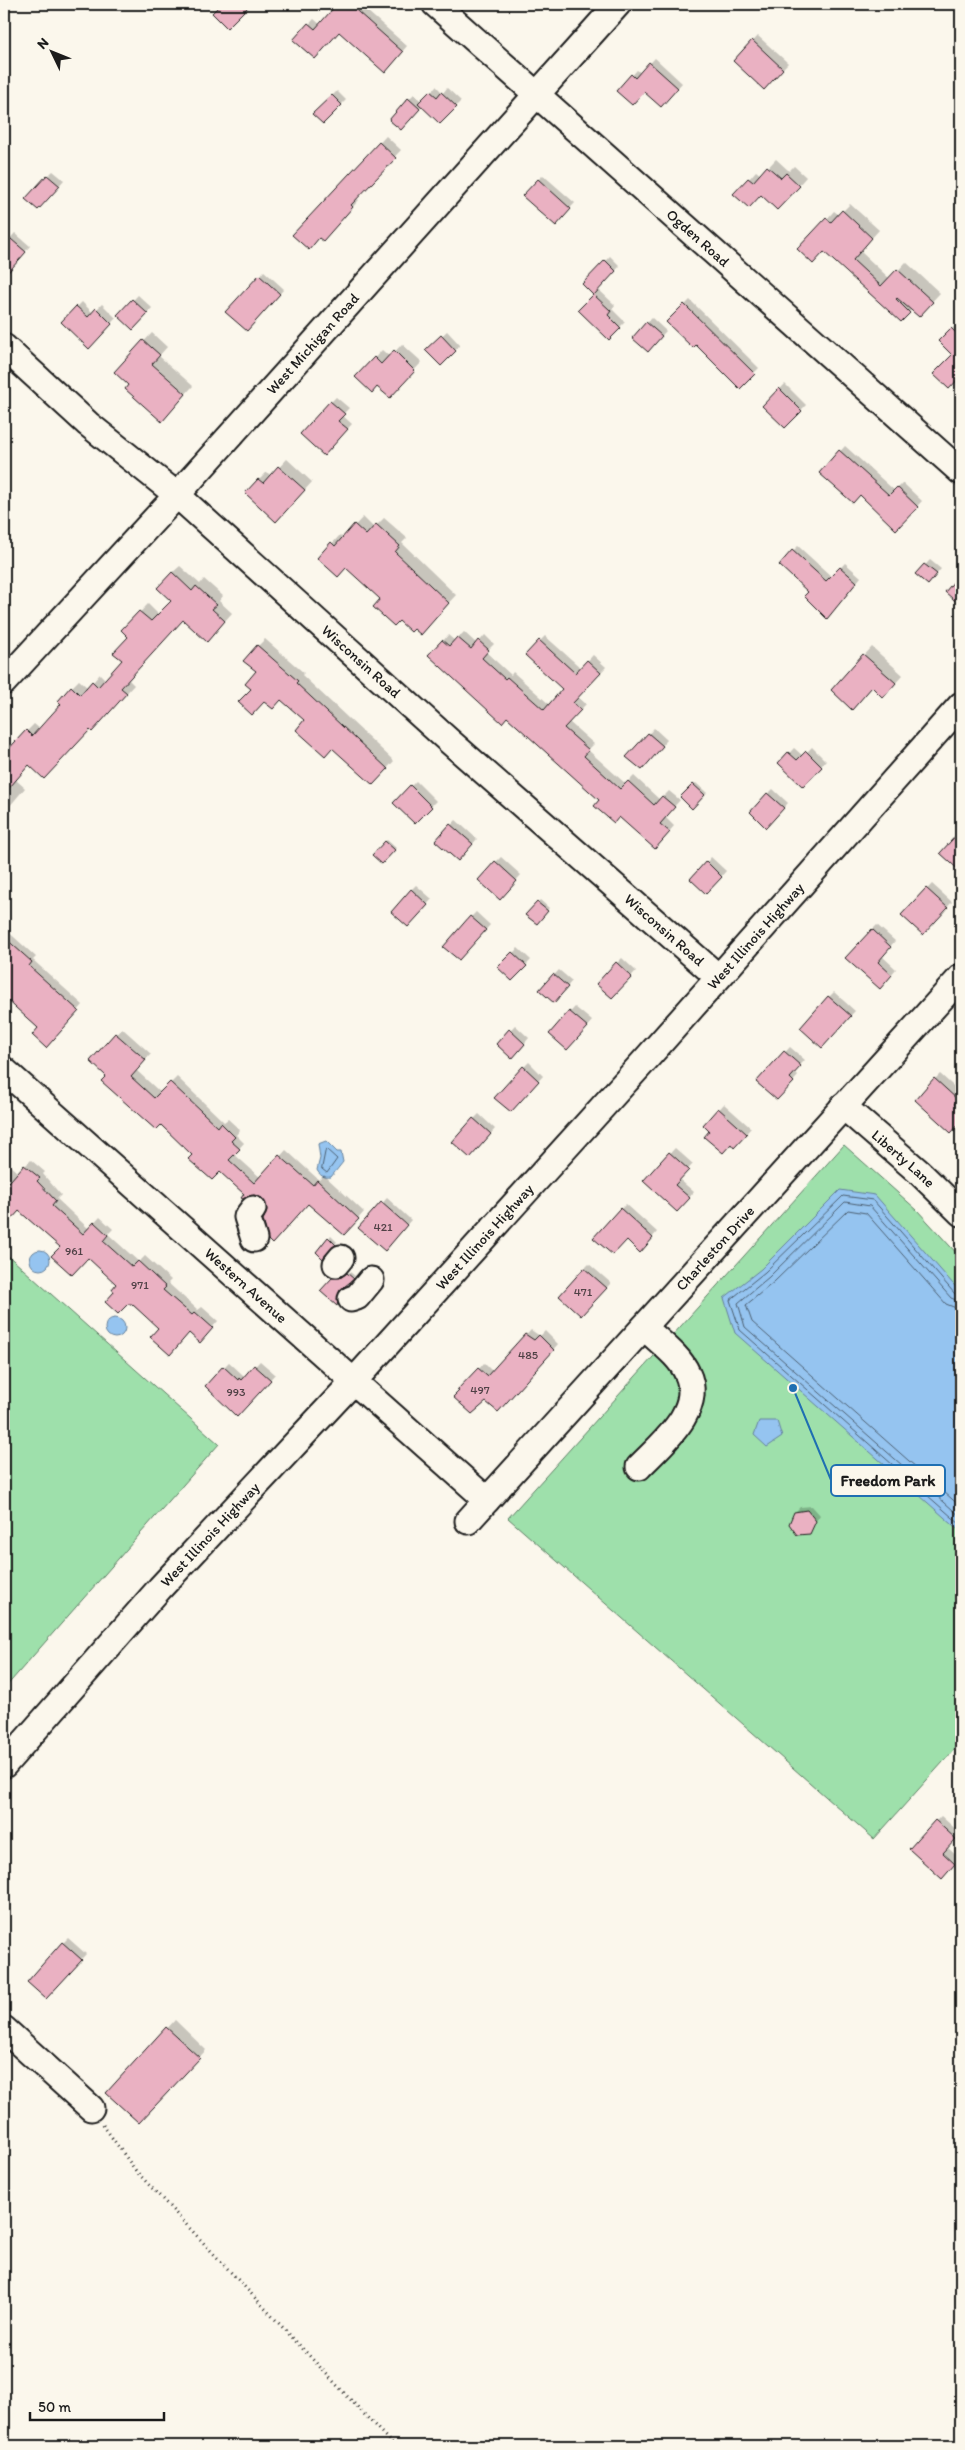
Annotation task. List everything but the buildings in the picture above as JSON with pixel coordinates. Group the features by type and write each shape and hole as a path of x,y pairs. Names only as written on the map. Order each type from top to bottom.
{"street":[{"name":"Ogden Road","path":"435,4 961,472"},
{"name":"West Michigan Road","path":"4,682 177,495 618,4"},
{"name":"Wisconsin Road","path":"4,347 88,424 177,495 448,740 718,978"},
{"name":"West Illinois Highway","path":"4,1765 160,1588 353,1382 718,978 961,705"},
{"name":"Charleston Drive","path":"468,1521 961,977"},
{"name":"Western Avenue","path":"4,1070 487,1500"},
{"name":"Liberty Lane","path":"843,1106 920,1173 961,1213"},
{"path":"253,1209 247,1217 254,1239"},
{"path":"351,1299 357,1297 371,1280"},
{"path":"639,1467 683,1418 691,1394 687,1373 672,1353 644,1328"},
{"path":"4,2029 91,2108"}],"path":[{"path":"91,2108 136,2171 394,2446"}],"green space":[{"path":"844,1145 917,1210 961,1258 961,1742 874,1839 508,1518"},
{"path":"4,1252 219,1444 4,1689"}],"water":[{"path":"326,1141 337,1152 341,1152 343,1162 331,1177 322,1176 317,1170 320,1158 318,1144"},
{"path":"840,1190 875,1195 961,1293 961,1532 735,1333 724,1298 761,1269"},
{"path":"40,1250 47,1253 50,1260 47,1267 40,1270 33,1267 30,1260 33,1253"},
{"path":"111,1318 119,1318 125,1324 125,1332 119,1338 111,1338 105,1332 105,1324"},
{"path":"759,1421 777,1421 782,1437 767,1447 754,1435"}],"place":[{"name":"Freedom Park","path":"793,1388"}]}
